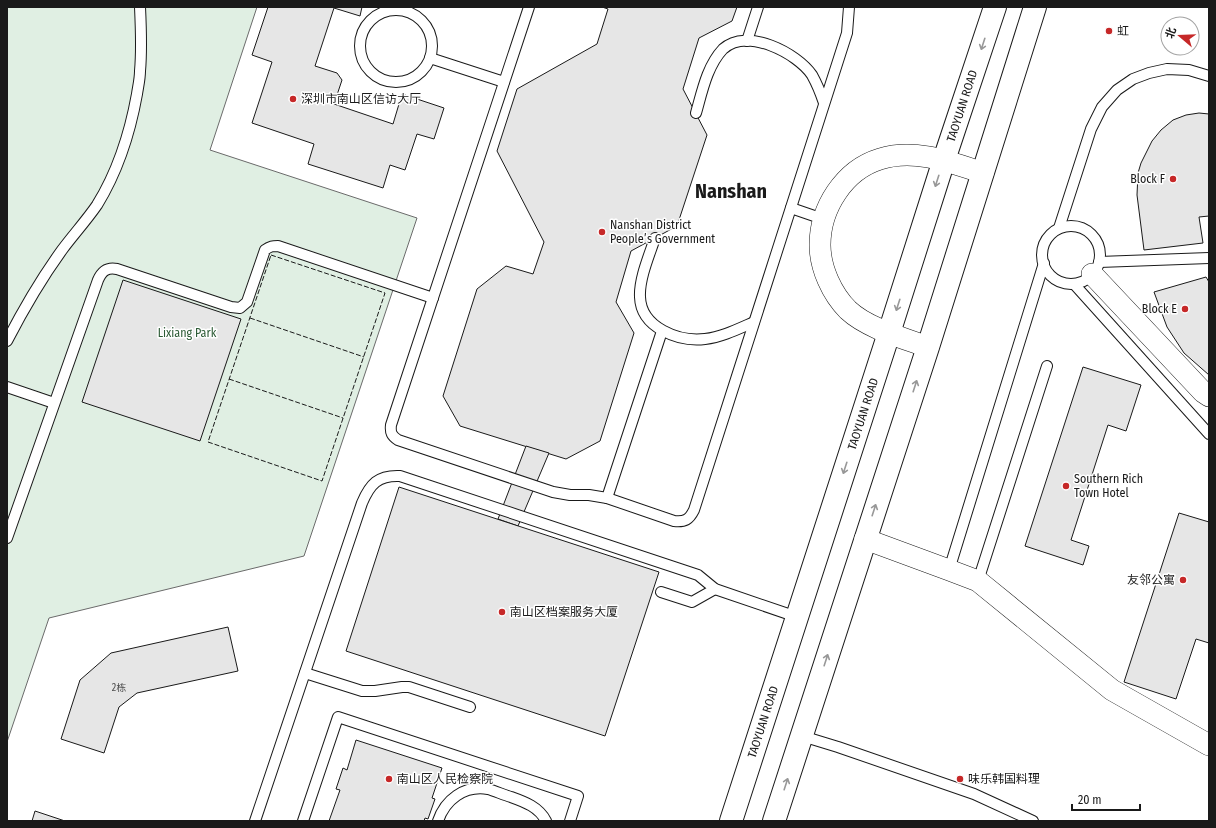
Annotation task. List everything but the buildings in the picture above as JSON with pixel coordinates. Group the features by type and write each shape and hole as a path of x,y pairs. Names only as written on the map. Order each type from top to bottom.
{"main road":[{"name":"TAOYUAN ROAD","path":"731,821 944,160 995,7"},
{"path":"774,821 928,347 1036,7"},
{"path":"1026,38 1044,7"}],"street":[{"path":"928,347 870,325 848,310 831,288 822,264 820,245 824,219 832,199 844,181 859,169 879,159 900,155 922,155 944,160 983,173"},
{"path":"1089,273 1203,392 1209,396"},
{"path":"865,539 978,581 1112,690 1209,745"}],"lane":[{"path":"7,341 39,285 61,251 97,205 113,176 124,149 134,114 140,72 142,35 140,7"},
{"path":"529,7 391,425 391,434 398,440 553,492 607,498 680,522 691,517 694,510 847,33 850,7"},
{"path":"747,40 758,7"},
{"path":"391,10 400,10 412,13 423,22 429,31 432,44 430,58 425,67 410,79 393,82 382,79 371,71 364,62 360,50 361,38 365,28 372,18 379,14 391,10"},
{"path":"696,113 710,70 716,57 725,48 735,42 747,40 772,46 799,62 811,75 819,88 824,103"},
{"path":"430,58 504,82"},
{"path":"1059,228 1091,129 1102,107 1116,90 1133,79 1149,73 1168,69 1189,70 1209,76"},
{"path":"791,208 824,219"},
{"path":"1089,273 1100,252 1093,235 1076,226 1065,226 1059,228 1050,235 1042,252 1044,263 1047,271 1054,279 1065,283 1089,273 1209,258"},
{"path":"655,238 641,283 640,298 644,313 652,323 662,331 688,339 704,339 732,332 754,322"},
{"path":"7,538 98,280 107,269 117,269 231,307 240,308 247,302 265,250 269,247 278,246 433,298"},
{"path":"949,570 1044,263"},
{"path":"1089,273 1209,434"},
{"path":"607,498 662,331"},
{"path":"978,581 1047,366"},
{"path":"7,387 54,403"},
{"path":"255,821 362,503 367,491 381,478 390,475 400,476 698,575 715,590 797,617"},
{"path":"661,592 692,602 715,590"},
{"path":"305,673 362,691 409,687 470,708"},
{"path":"303,821 338,717 578,796 570,821"},
{"path":"802,736 974,794 1033,821"},
{"path":"438,821 444,807 451,799 459,794 478,789 488,789 528,803 538,810 546,821"}],"green space":[{"name":"Lixiang Park","path":"7,7 257,7 210,150 417,218 304,556 49,618 7,742"}],"fence":[{"path":"271,255 385,293 322,481 208,442 271,255"},
{"path":"250,318 364,357"},
{"path":"229,379 343,418"}],"place":[{"name":"虹","path":"1109,31"},
{"name":"深圳市南山区信访大厅","path":"293,99"},
{"name":"Block F","path":"1173,179"},
{"name":"Nanshan District People′s Government","path":"602,232"},
{"name":"Block E","path":"1185,309"},
{"name":"Southern Rich Town Hotel","path":"1066,486"},
{"name":"友邻公寓","path":"1183,580"},
{"name":"南山区档案服务大厦","path":"502,612"},
{"name":"南山区人民检察院","path":"389,779"},
{"name":"味乐韩国料理","path":"960,779"}],"district":[{"name":"Nanshan","path":"731,191"}]}
